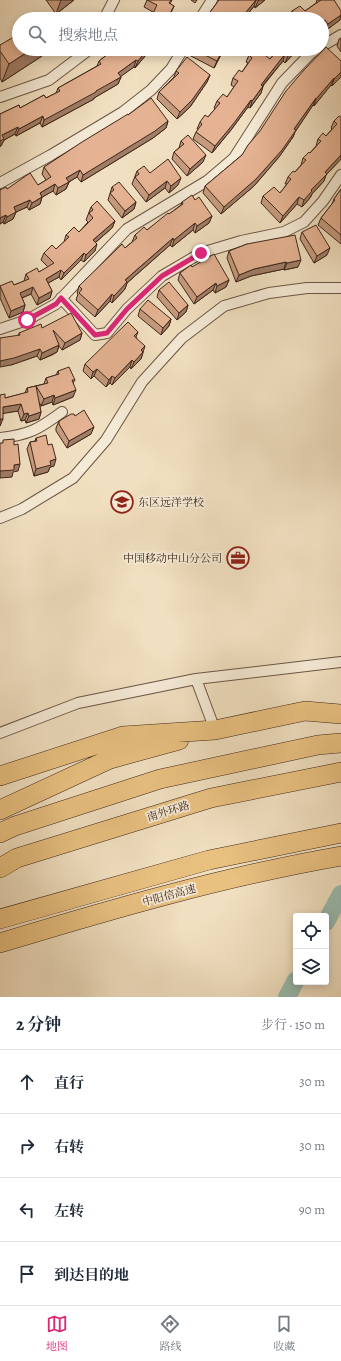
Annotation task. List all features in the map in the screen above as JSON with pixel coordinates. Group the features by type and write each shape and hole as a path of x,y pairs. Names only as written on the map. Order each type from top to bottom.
{"highway":[{"path":"0,810 110,759 215,730 305,711 341,714"},
{"path":"0,776 123,736 215,730"},
{"path":"0,833 15,826 160,780 318,745 341,743"},
{"name":"南外环路","path":"0,868 18,858 211,798 341,772"},
{"name":"中阳信高速","path":"0,919 209,860 341,833"},
{"name":"中阳信高速","path":"0,943 202,886 301,863 341,856"}],"street":[{"path":"108,12 114,0"},
{"path":"204,12 212,0"},
{"path":"329,42 341,35"},
{"path":"0,97 49,80 78,56"},
{"path":"0,183 51,155 123,112 151,90 171,69 179,56"},
{"path":"0,329 27,320 56,304 127,229 207,181 234,158 282,84 308,56"},
{"path":"61,298 95,335 107,333 127,309 162,276 201,253 241,241 284,232 304,222 323,201 341,175"},
{"path":"0,518 22,509 74,478 106,440 142,382 182,338 224,306 269,293 307,288 341,288"},
{"path":"0,438 17,436 40,428 62,412"},
{"path":"0,733 78,703 196,679 341,662"},
{"path":"196,679 215,730"}],"building":[{"path":"147,0 171,0 169,3 174,6 171,12 154,12 157,5"},
{"path":"219,0 256,0 246,12 210,12"},
{"path":"321,0 334,0 341,11 341,15 329,23 329,12 292,11 300,6 305,11"},
{"path":"12,38 12,56 21,56 9,64 0,51 0,45"},
{"path":"329,50 341,61 341,72 316,98 294,129 296,130 282,150 256,179 224,207 205,186 242,155 260,131 286,91 317,56 329,56"},
{"path":"105,56 142,56 138,61 136,60 118,73 121,77 96,92 44,120 43,116 19,129 18,127 2,135 4,139 0,141 0,114 19,105 20,108 44,95 46,98 60,91 58,88 101,64 99,61"},
{"path":"207,56 220,56 217,61"},
{"path":"250,56 266,56 270,59 273,56 283,56 261,85 263,86 252,101 251,100 215,146 196,132 202,124 200,122 205,115 208,117 220,103 217,101 223,94 227,97 238,81 233,78 239,70 242,72 252,58"},
{"path":"187,57 210,75 192,100 180,112 159,92 179,73 176,71"},
{"path":"151,98 168,121 155,131 83,175 80,170 66,178 69,182 58,188 55,184 40,193 42,197 32,203 30,200 14,207 16,212 7,217 6,215 0,218 0,190 6,187 7,189 30,173 38,185 51,177 44,167 82,142 128,115"},
{"path":"339,116 341,117 341,155 325,172 327,174 311,190 312,191 304,200 299,197 283,216 263,196 274,187 280,193 291,179 288,177 306,160 303,158 321,141 318,139 323,133 326,136 337,124 334,121"},
{"path":"188,135 206,155 190,169 174,152 184,144 181,141"},
{"path":"168,159 181,178 171,186 167,181 149,195 135,177 139,174 137,171 144,166 150,173"},
{"path":"119,182 136,202 125,211 110,193 114,190 112,187"},
{"path":"341,189 341,235 321,218 335,200 334,199"},
{"path":"192,195 195,200 199,197 212,216 197,226 195,223 174,240 173,238 125,280 127,282 114,296 112,294 98,310 79,293 82,289 79,286 122,244 125,248 137,238 135,235 144,227 147,230 168,213 169,214 183,204 182,202"},
{"path":"97,201 115,221 93,240 97,244 86,255 84,253 64,273 61,270 46,279 52,291 39,298 33,287 20,293 25,305 11,311 0,286 12,281 14,285 29,279 26,274 37,268 39,272 54,263 44,253 52,245 56,249 69,237 66,235 74,227 79,232 93,218 89,213 93,210 91,207"},
{"path":"316,225 330,248 317,256 302,232"},
{"path":"295,235 301,260 254,269 239,275 229,251 247,244"},
{"path":"214,254 229,280 217,286 216,283 197,297 180,273 191,265 192,267"},
{"path":"169,282 188,305 179,313 159,290"},
{"path":"148,300 171,319 163,328 140,309"},
{"path":"71,313 82,333 65,343 53,330 59,345 42,353 40,349 0,361 0,338 20,335 19,333 41,324 42,328"},
{"path":"128,322 138,332 134,336 145,346 141,350 143,352 134,362 132,360 115,378 112,376 109,380 97,369 93,372 85,364"},
{"path":"69,367 75,380 72,380 76,390 55,398 54,395 44,399 36,386 48,383 46,378 59,374 58,371"},
{"path":"36,386 41,412 29,416 28,413 24,414 21,404 3,407 3,419 0,419 0,395 5,394 5,398 28,392 27,388"},
{"path":"84,410 94,427 69,441 59,424 59,421 71,414 74,414 75,416"},
{"path":"46,435 48,445 52,444 56,459 50,461 51,465 36,469 30,442 37,441 36,438"},
{"path":"14,439 14,445 18,444 20,464 14,465 14,470 0,471 0,443 3,443 3,440"}],"waterway":[{"path":"329,916 341,894"},
{"path":"287,997 293,985"}],"place":[{"name":"东区远洋学校","path":"122,502"},
{"name":"中国移动中山分公司","path":"238,558"}],"route":[{"path":"27,320 56,304 61,298 95,335 107,333 127,309 162,276 201,253"}]}
